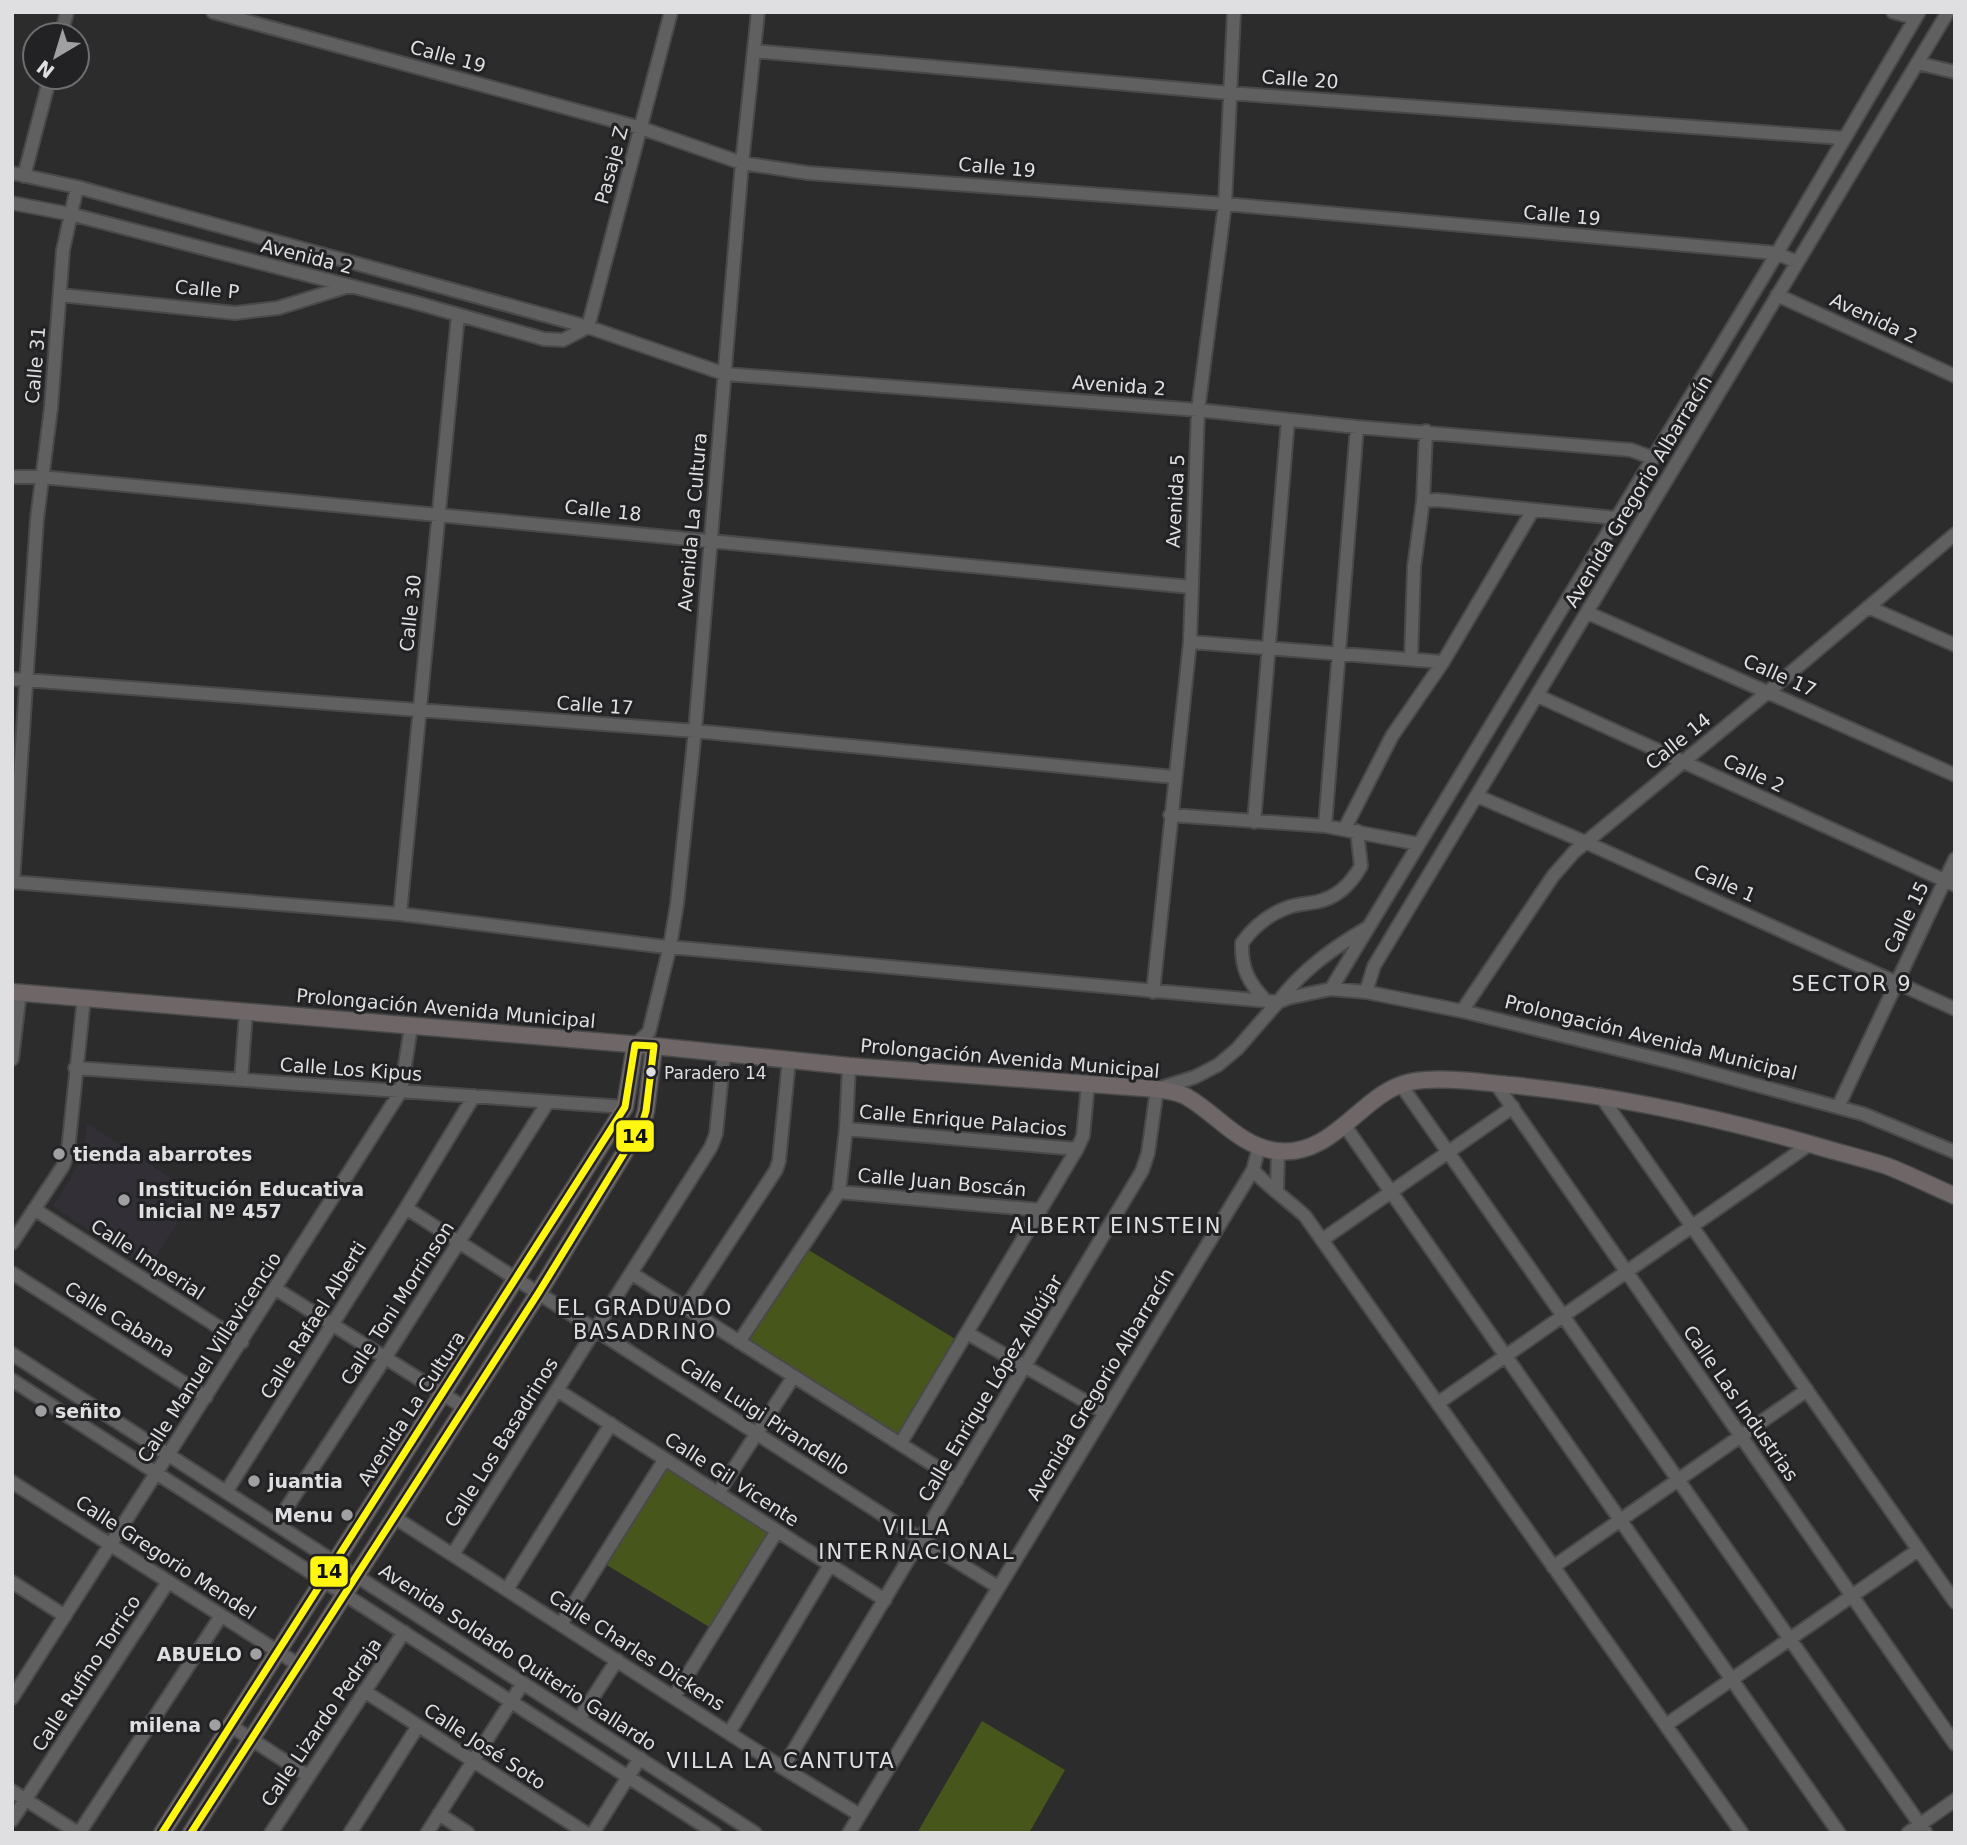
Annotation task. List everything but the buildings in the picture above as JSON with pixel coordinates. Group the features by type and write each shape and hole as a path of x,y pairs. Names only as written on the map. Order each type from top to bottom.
{"main road":[{"name":"Prolongación Avenida Municipal","path":"16,992 635,1045 652,1039 724,1054 1157,1089 1186,1096 1246,1140 1278,1152 1306,1148 1345,1126 1378,1098 1410,1082 1437,1080 1496,1084 1600,1095 1683,1111 1887,1167 1955,1196"},
{"name":"Avenida La Cultura","path":"191,1833 538,1292 642,1124 646,1111 652,1039"},
{"name":"Avenida La Cultura","path":"162,1833 518,1280 625,1107 635,1045"}],"street":[{"name":"Calle 19","path":"213,12 641,128 742,163 808,173 1225,204 1776,254 1797,262"},
{"name":"Pasaje Z","path":"588,327 671,12"},
{"name":"Avenida La Cultura","path":"652,1039 663,965 670,946 677,904 695,732 742,163 758,12"},
{"name":"Avenida 5","path":"1153,992 1190,642 1198,410 1225,204 1234,12"},
{"path":"1893,12 1917,15"},
{"name":"Avenida Gregorio Albarracín","path":"1366,992 1374,966 1948,12"},
{"name":"Avenida Gregorio Albarracín","path":"1331,989 1776,254 1917,15"},
{"name":"Calle 20","path":"754,51 1229,93 1843,138"},
{"path":"1917,63 1955,72"},
{"path":"18,174 45,91"},
{"name":"Avenida 2","path":"18,174 77,187 588,327 725,374 1198,410 1357,427 1631,450 1653,458"},
{"name":"Calle 31","path":"13,882 37,519 51,408 63,250 77,187"},
{"name":"Avenida 2","path":"12,203 69,214 555,340 563,340 588,327"},
{"name":"Calle P","path":"60,295 235,313 278,308 349,286"},
{"path":"417,303 447,290"},
{"name":"Avenida 2","path":"1777,295 1955,376"},
{"name":"Calle 30","path":"400,914 458,315"},
{"path":"1254,822 1288,420"},
{"path":"1325,826 1357,427"},
{"path":"1411,659 1414,568 1423,501 1426,431"},
{"name":"Calle 18","path":"12,477 41,477 439,514 1191,587"},
{"path":"1423,501 1616,518"},
{"path":"1272,1002 1248,979 1243,967 1242,943 1258,925 1278,911 1301,903 1317,902 1344,889 1353,879 1361,866 1351,830 1392,736 1443,662 1533,510"},
{"name":"Calle 14","path":"1462,1011 1563,862 1955,534"},
{"path":"1868,607 1955,645"},
{"name":"Calle 17","path":"1588,613 1955,775"},
{"path":"1190,642 1443,662"},
{"name":"Calle 17","path":"12,679 695,732 1174,777"},
{"name":"Calle 2","path":"1538,696 1950,883"},
{"name":"Calle 1","path":"1477,796 1955,1009"},
{"path":"1170,815 1325,826 1419,844"},
{"name":"Calle 15","path":"1838,1107 1896,982 1950,883 1955,859"},
{"path":"13,882 400,914 670,946 1272,1002"},
{"path":"1157,1089 1195,1077 1217,1065 1237,1049 1272,1002 1324,956 1367,928"},
{"name":"Prolongación Avenida Municipal","path":"1272,1002 1331,989 1366,992 1462,1011 1679,1064 1863,1114 1955,1152"},
{"path":"12,1059 16,992"},
{"path":"12,1243 63,1166 68,1151 84,998"},
{"path":"241,1080 246,1012"},
{"name":"Calle Manuel Villavicencio","path":"14,1693 401,1091 411,1027"},
{"name":"Calle Los Basadrinos","path":"453,1554 711,1147 716,1134 724,1054"},
{"path":"686,1307 776,1170 789,1060"},
{"path":"739,1342 839,1192 849,1066"},
{"name":"Calle Los Kipus","path":"75,1069 625,1107"},
{"path":"900,1444 1077,1149 1083,1136 1088,1084"},
{"name":"Calle Las Industrias","path":"1496,1084 1955,1744"},
{"path":"1401,1085 1923,1829"},
{"name":"Calle Enrique López Albújar","path":"783,1768 1142,1171 1148,1153 1157,1089"},
{"path":"1600,1095 1955,1602"},
{"name":"Calle Rafael Alberti","path":"226,1492 474,1096"},
{"name":"Calle Toni Morrinson","path":"276,1524 386,1358 548,1102"},
{"path":"1322,1240 1513,1107"},
{"path":"1345,1126 1839,1833"},
{"name":"Calle Enrique Palacios","path":"846,1129 1077,1149"},
{"path":"1437,1403 1811,1144"},
{"name":"Avenida Gregorio Albarracín","path":"849,1833 1253,1170 1259,1147"},
{"path":"1277,1191 1278,1152"},
{"path":"1253,1170 1305,1216 1742,1833"},
{"name":"Calle Juan Boscán","path":"839,1192 1041,1210"},
{"name":"Calle Luigi Pirandello","path":"406,1208 998,1587"},
{"name":"Calle Imperial","path":"34,1209 242,1342"},
{"name":"Calle Cabana","path":"12,1273 206,1396"},
{"path":"631,1273 957,1480"},
{"path":"276,1289 464,1408"},
{"path":"967,1333 1104,1412"},
{"name":"Avenida Soldado Quiterio Gallardo","path":"12,1354 755,1833"},
{"path":"718,1493 794,1376"},
{"path":"12,1380 715,1833"},
{"name":"Calle Gil Vicente","path":"557,1390 885,1600"},
{"path":"1553,1567 1807,1390"},
{"path":"507,1589 611,1424"},
{"path":"561,1624 666,1459"},
{"name":"Calle Gregorio Mendel","path":"12,1482 299,1665"},
{"name":"Calle Charles Dickens","path":"394,1517 860,1815"},
{"path":"674,1697 778,1531"},
{"path":"1666,1725 1918,1549"},
{"path":"729,1733 830,1565"},
{"path":"12,1582 65,1616"},
{"name":"Calle Rufino Torrico","path":"12,1820 168,1582"},
{"path":"12,1791 78,1833 221,1616"},
{"name":"Calle Lizardo Pedraja","path":"271,1833 404,1632"},
{"path":"579,1719 617,1660"},
{"path":"427,1833 523,1683"},
{"name":"Calle José Soto","path":"365,1691 586,1833"},
{"path":"231,1726 308,1776"},
{"path":"350,1833 418,1726"},
{"path":"593,1833 640,1758"},
{"path":"1908,1833 1923,1829 1955,1800"},
{"path":"439,1814 468,1833"}],"shaded area":[{"name":"Institución Educativa Inicial Nº 457","path":"87,1123 195,1194 148,1269 53,1206 83,1158"}],"green space":[{"path":"807,1249 957,1340 899,1436 747,1339"},
{"path":"667,1466 770,1533 711,1628 605,1564"},
{"path":"982,1721 1065,1770 1029,1833 917,1833"}],"transit line":[{"name":"14","path":"162,1833 625,1107 635,1045 654,1046 642,1124 539,1292 191,1833"}],"place":[{"name":"Paradero 14","path":"651,1072"},
{"name":"tienda abarrotes","path":"59,1154"},
{"name":"Institución Educativa Inicial Nº 457","path":"124,1200"},
{"name":"señito","path":"41,1411"},
{"name":"juantia","path":"254,1481"},
{"name":"Menu","path":"347,1515"},
{"name":"ABUELO","path":"256,1654"},
{"name":"milena","path":"215,1725"}],"district":[{"name":"SECTOR 9","path":"1852,984"},
{"name":"ALBERT EINSTEIN","path":"1116,1226"},
{"name":"EL GRADUADO BASADRINO","path":"645,1320"},
{"name":"VILLA INTERNACIONAL","path":"917,1540"},
{"name":"VILLA LA CANTUTA","path":"781,1761"}]}
